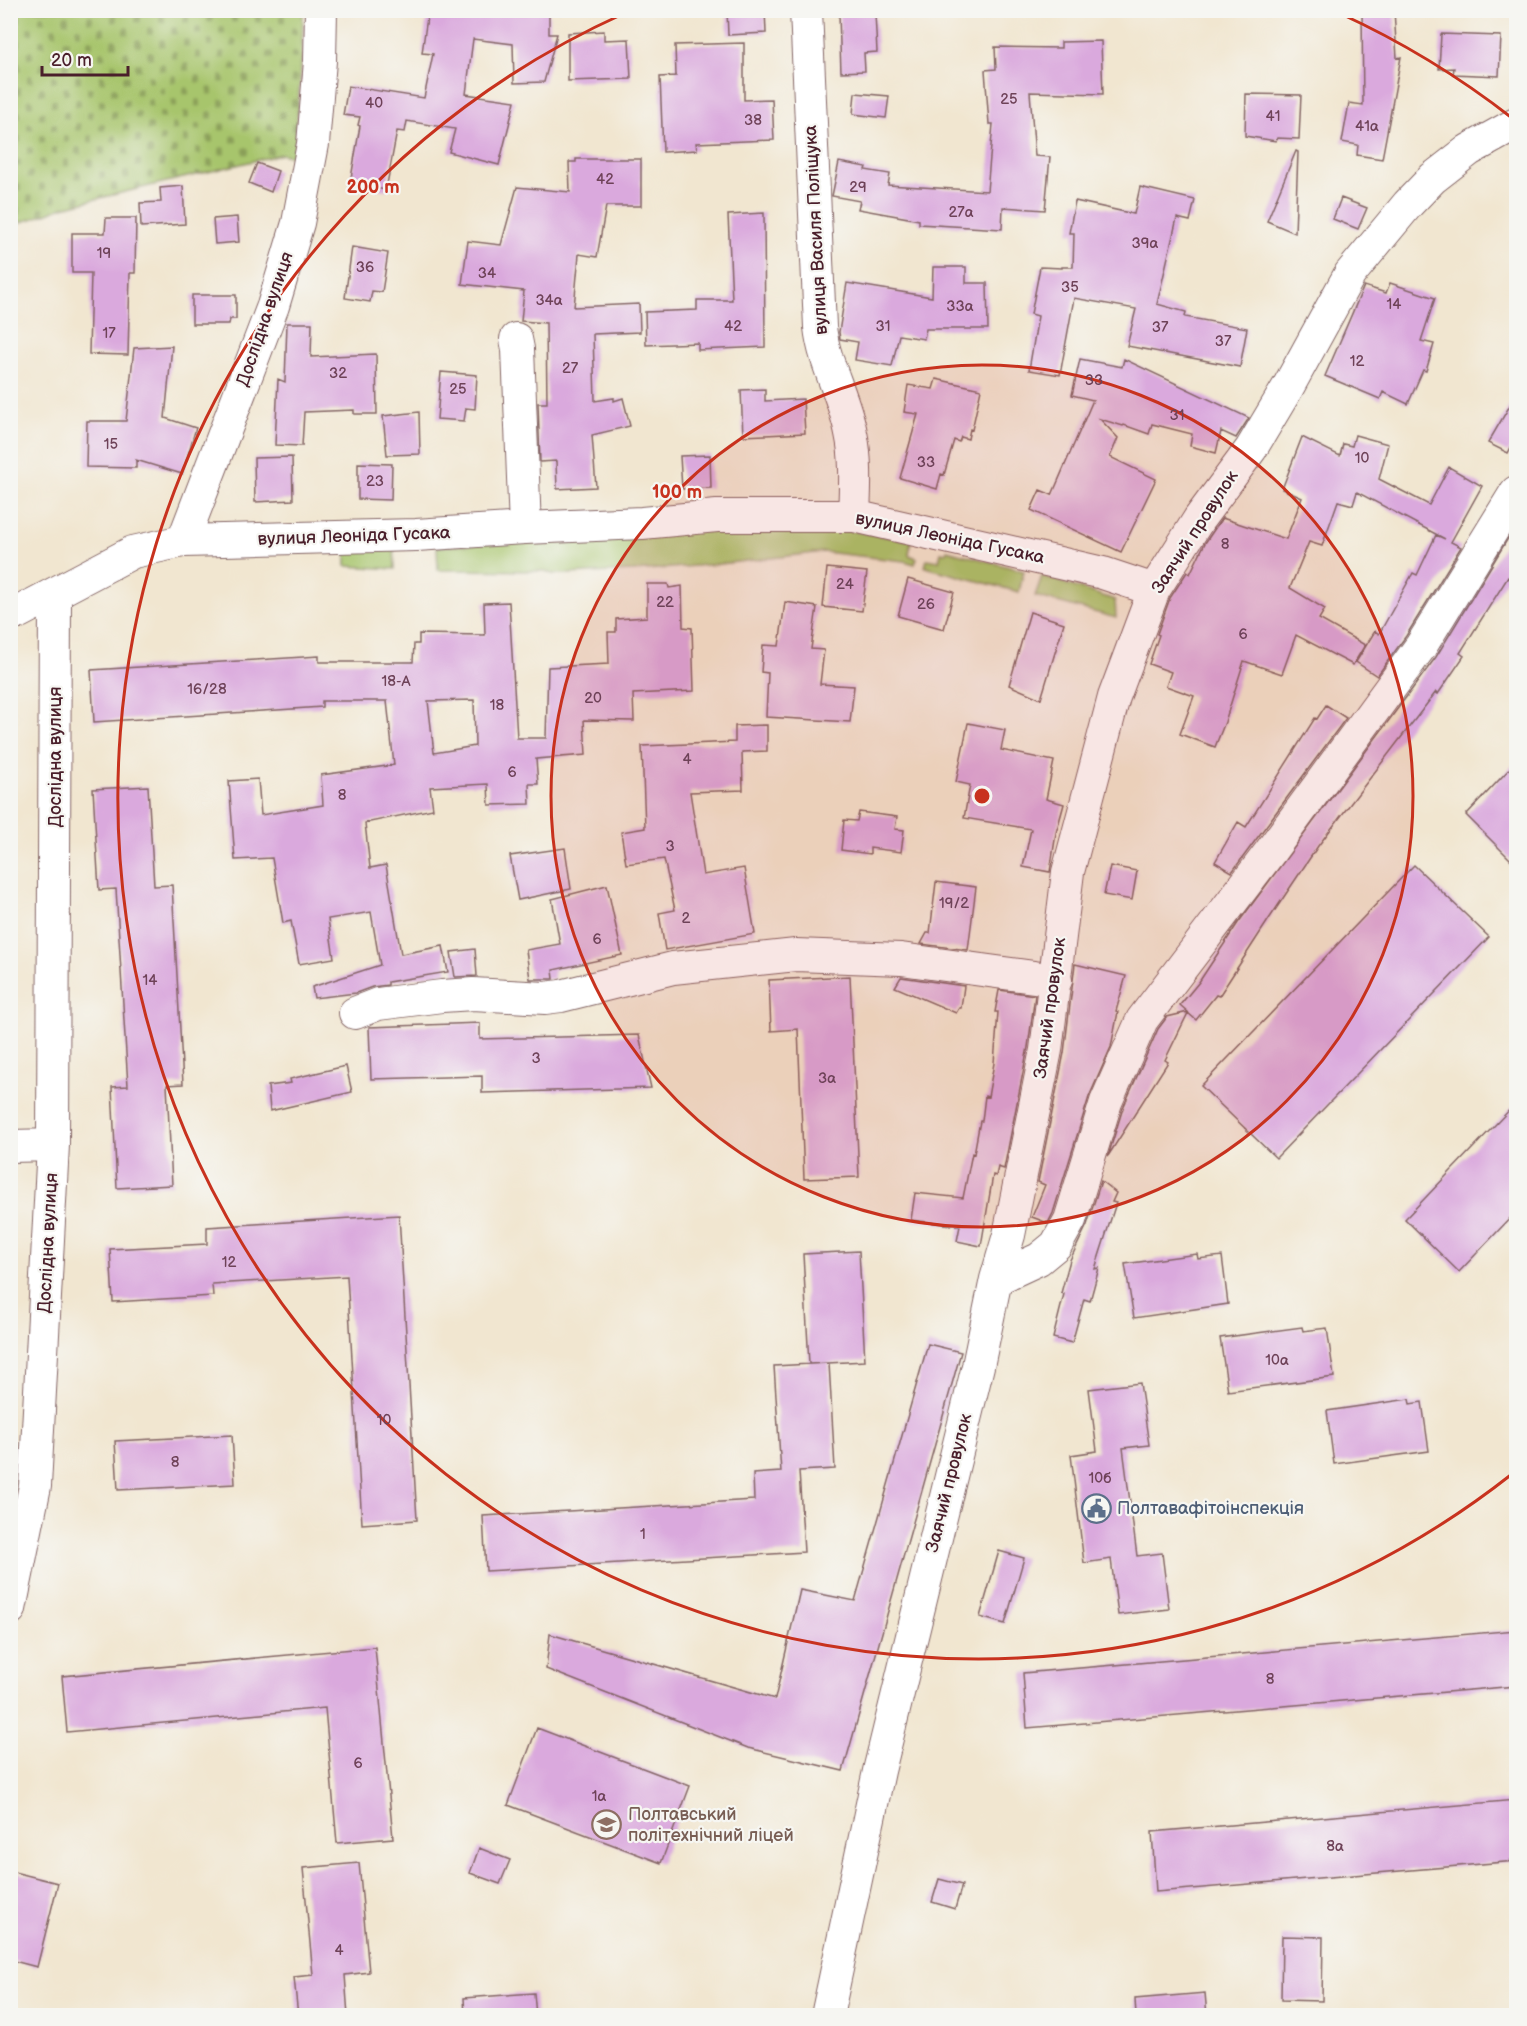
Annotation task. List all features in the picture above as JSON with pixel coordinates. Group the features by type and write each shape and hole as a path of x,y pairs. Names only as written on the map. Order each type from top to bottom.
{"street":[{"name":"Дослідна вулиця","path":"183,541 273,306 298,224 313,144 320,61 321,10"},
{"name":"вулиця Василя Поліщука","path":"806,10 820,327 825,355 843,403 851,433 855,483 854,516"},
{"name":"Заячий провулок","path":"827,2016 879,1771 1026,1159 1046,1050 1064,899 1074,846 1114,697 1154,590 1199,519 1251,449 1350,274 1407,204 1433,178 1469,150 1516,124"},
{"path":"516,339 525,528"},
{"path":"996,1279 1039,1259 1056,1245 1070,1220 1106,1102 1142,1020 1270,852 1421,646 1516,492"},
{"name":"вулиця Леоніда Гусака","path":"183,541 416,535 642,523 717,516 854,516 1102,573 1154,590"},
{"path":"10,613 19,612 134,552 183,541"},
{"name":"Дослідна вулиця","path":"10,1609 35,1486 54,1145 55,593"},
{"path":"355,1013 378,1004 442,996 472,994 545,998 561,996 673,968 796,955 901,959 1056,981"},
{"path":"10,1146 54,1145"}],"green space":[{"path":"11,10 303,11 294,157 282,154 63,207 11,225"},
{"path":"723,526 847,530 911,541 909,555 917,558 915,564 824,552 634,571 552,574 546,571 438,570 437,547"},
{"path":"394,547 395,569 346,566 346,548"},
{"path":"947,550 1024,571 1019,592 925,567 927,559 939,561 941,552 946,553"},
{"path":"1042,576 1115,600 1116,618 1035,596"}],"building":[{"path":"428,10 472,15 473,10 549,10 549,34 557,34 544,82 514,83 513,44 473,39 466,94 515,101 499,165 449,152 455,129 407,121 405,132 397,131 386,190 350,184 360,117 343,115 348,86 424,98 433,54 422,53"},
{"path":"727,10 765,10 766,33 728,35"},
{"path":"1362,10 1394,10 1397,58 1401,57 1382,159 1357,155 1358,145 1342,142 1349,103 1363,105"},
{"path":"875,13 877,52 864,53 865,71 841,72 839,15"},
{"path":"604,31 604,40 629,39 631,79 568,81 568,33"},
{"path":"1441,34 1501,36 1499,76 1453,74 1454,68 1439,69"},
{"path":"1101,41 1103,94 1030,92 1035,156 1050,157 1045,210 1003,207 1002,229 919,224 919,220 858,209 860,201 832,196 839,162 866,167 865,170 890,174 888,185 987,191 993,124 989,124 985,70 996,69 995,47 1061,48 1061,42"},
{"path":"744,43 744,100 772,99 774,140 696,143 697,150 663,152 660,77 676,76 675,45"},
{"path":"855,93 889,96 886,118 853,114"},
{"path":"1246,94 1301,95 1299,139 1277,138 1276,141 1245,136"},
{"path":"1296,151 1298,152 1295,233 1267,221"},
{"path":"576,159 641,159 641,206 606,206 597,257 579,254 574,307 639,304 640,332 593,334 595,401 614,398 614,401 623,398 630,426 592,435 596,487 557,489 556,461 540,462 538,403 547,403 546,323 521,321 524,291 462,284 468,241 501,245 517,187 570,192 569,162 576,162"},
{"path":"257,163 278,171 271,192 249,183"},
{"path":"183,186 185,224 141,227 140,203 161,202 160,188"},
{"path":"1140,187 1195,200 1190,221 1177,218 1157,304 1186,312 1185,317 1247,328 1240,367 1127,346 1136,309 1074,298 1060,375 1029,370 1038,316 1031,314 1040,267 1073,267 1074,233 1069,233 1075,201 1134,214"},
{"path":"1341,198 1367,208 1358,229 1333,219"},
{"path":"764,213 765,347 698,350 698,343 646,345 645,312 697,310 697,300 732,300 728,215"},
{"path":"237,217 239,242 215,244 213,219"},
{"path":"106,218 136,218 135,273 130,273 128,355 89,354 91,273 72,273 72,233 105,233"},
{"path":"352,247 388,253 382,292 372,291 370,302 345,298"},
{"path":"933,267 966,267 966,283 987,283 988,329 926,329 924,339 899,335 892,366 855,360 858,342 840,339 839,332 847,283 932,297"},
{"path":"1390,283 1435,298 1421,341 1434,344 1426,371 1423,370 1408,404 1383,392 1380,399 1325,376 1364,286 1386,293"},
{"path":"192,295 236,295 236,319 230,319 229,324 192,324"},
{"path":"287,323 312,323 311,357 376,354 377,414 354,414 354,410 304,412 302,446 275,445 278,379 285,382"},
{"path":"172,346 165,418 196,428 182,474 136,460 136,468 86,467 87,421 126,421 134,348"},
{"path":"1080,359 1122,367 1124,359 1249,418 1236,438 1221,431 1216,453 1190,446 1192,434 1152,424 1149,434 1100,419 1118,438 1110,457 1156,479 1121,552 1031,510 1040,490 1052,495 1093,400 1072,395"},
{"path":"441,372 477,375 475,409 466,408 464,421 437,419"},
{"path":"936,379 981,389 972,430 970,429 968,439 961,437 959,442 954,440 944,475 941,474 937,489 900,478 918,414 904,412 908,385 933,389"},
{"path":"765,389 765,401 803,399 805,433 743,436 741,390"},
{"path":"1516,395 1516,438 1508,453 1488,443"},
{"path":"419,412 420,454 387,455 383,416"},
{"path":"1355,435 1388,444 1379,479 1429,505 1449,467 1482,486 1451,542 1461,547 1406,636 1377,676 1356,662 1375,631 1379,634 1413,573 1417,575 1436,535 1445,539 1357,492 1353,505 1338,501 1322,546 1309,542 1290,588 1325,609 1319,619 1365,645 1353,665 1296,635 1282,674 1244,661 1215,747 1180,734 1194,696 1166,686 1171,672 1149,664 1170,598 1187,572 1190,574 1205,543 1222,518 1286,539 1302,498 1282,489 1302,437 1340,456 1343,444 1352,446"},
{"path":"710,455 711,488 682,489 680,456"},
{"path":"292,457 293,500 255,502 254,458"},
{"path":"358,463 392,464 391,500 358,499"},
{"path":"1516,525 1516,582 1508,577 1460,653 1464,656 1438,694 1436,692 1318,846 1219,996 1216,995 1196,1020 1188,1013 1165,1060 1168,1062 1108,1156 1123,1108 1158,1029 1167,1017 1188,1012 1180,1005 1199,982 1238,923 1436,657"},
{"path":"827,568 867,572 862,611 823,607"},
{"path":"908,579 954,592 944,629 898,616"},
{"path":"647,584 668,584 669,588 682,586 683,627 692,628 694,691 633,694 634,721 584,720 586,755 536,759 538,784 529,784 530,804 489,805 488,784 430,787 433,809 365,823 370,868 386,865 401,954 443,946 448,972 388,982 388,985 372,987 356,993 314,998 312,987 380,965 371,912 328,919 334,958 299,964 291,921 283,923 272,858 235,860 229,781 258,779 261,815 323,805 321,775 394,765 387,701 322,701 322,707 94,722 91,670 319,656 319,662 413,662 414,644 419,644 419,634 485,635 484,603 509,602 517,738 546,738 548,667 609,664 608,632 616,632 616,619 647,617","holes":["474,700 475,746 434,753 428,701"]},
{"path":"785,602 817,607 811,649 824,650 820,684 854,686 850,722 766,717 768,673 761,672 763,645 779,646"},
{"path":"1030,612 1064,623 1041,699 1009,685"},
{"path":"1326,705 1346,718 1232,872 1215,862 1238,822 1246,827 1315,718 1317,719"},
{"path":"968,723 1005,730 1001,750 1054,761 1046,799 1064,804 1056,833 1050,872 1023,867 1031,829 964,818 970,785 956,782"},
{"path":"767,725 767,751 742,752 743,790 690,792 703,875 744,868 755,934 665,950 659,913 675,910 664,859 626,864 621,832 645,828 642,746 735,742 735,726"},
{"path":"1516,762 1516,865 1466,815"},
{"path":"148,786 154,886 172,885 183,1084 167,1085 172,1185 117,1188 112,1087 128,1086 116,889 99,890 93,789"},
{"path":"859,812 897,817 895,829 904,830 901,852 870,848 870,854 841,850 844,820 857,821"},
{"path":"565,848 571,889 518,900 510,856"},
{"path":"1414,865 1489,937 1276,1158 1201,1086"},
{"path":"1110,866 1137,871 1132,900 1104,895"},
{"path":"936,882 976,887 968,950 921,944 927,933 930,933"},
{"path":"607,885 622,955 553,970 554,979 530,979 526,950 560,944 552,899"},
{"path":"475,949 477,976 455,977 451,952"},
{"path":"1075,964 1126,976 1116,1011 1118,1012 1111,1047 1089,1097 1048,1223 1032,1217 1045,1185 1038,1182 1064,1053"},
{"path":"850,976 859,1177 804,1179 798,1029 771,1031 769,980"},
{"path":"901,977 964,986 961,1008 956,1013 895,987"},
{"path":"999,990 1035,995 1028,1047 1004,1169 998,1167 996,1176 993,1175 981,1246 957,1241 960,1226 911,1220 915,1193 963,1198 994,1063 998,1012 995,1012"},
{"path":"480,1023 480,1039 639,1035 651,1088 482,1093 482,1076 371,1079 369,1027"},
{"path":"346,1066 352,1092 270,1111 268,1086 291,1083 290,1079"},
{"path":"1516,1103 1516,1212 1459,1272 1405,1219"},
{"path":"1101,1181 1116,1193 1112,1202 1116,1203 1095,1269 1099,1268 1090,1301 1084,1299 1072,1343 1053,1338 1064,1294 1061,1293 1070,1260 1087,1225"},
{"path":"399,1215 417,1520 362,1524 347,1276 212,1284 213,1296 113,1302 110,1249 207,1244 207,1227"},
{"path":"859,1251 865,1361 809,1364 803,1254"},
{"path":"1197,1254 1198,1259 1222,1256 1228,1304 1134,1318 1125,1264"},
{"path":"1302,1327 1303,1331 1327,1328 1334,1377 1228,1391 1220,1338"},
{"path":"928,1344 961,1352 843,1771 748,1748 546,1669 550,1634 775,1699 800,1590 855,1601"},
{"path":"829,1363 835,1469 799,1471 804,1552 486,1571 483,1516 754,1500 753,1474 781,1472 774,1366"},
{"path":"1140,1383 1149,1445 1123,1448 1137,1556 1162,1553 1169,1609 1118,1615 1111,1559 1084,1563 1071,1455 1097,1451 1089,1389"},
{"path":"1409,1399 1410,1404 1422,1402 1429,1451 1334,1464 1327,1411"},
{"path":"232,1435 235,1484 118,1490 115,1441"},
{"path":"999,1551 1024,1558 1005,1624 980,1617"},
{"path":"1516,1630 1516,1686 1027,1728 1023,1673"},
{"path":"375,1647 393,1838 337,1843 325,1708 67,1732 62,1676"},
{"path":"537,1728 690,1786 661,1863 508,1805"},
{"path":"1516,1800 1516,1861 1156,1892 1152,1832"},
{"path":"479,1848 510,1860 500,1884 470,1873"},
{"path":"359,1863 369,1972 345,1975 348,2016 298,2016 294,1977 313,1975 303,1868"},
{"path":"10,1871 58,1883 37,1967 10,1960"},
{"path":"939,1879 962,1885 955,1909 932,1902"},
{"path":"1282,1936 1323,1937 1322,2001 1281,2000"},
{"path":"534,1993 536,2016 465,2016 464,1998"},
{"path":"1205,1993 1207,2016 1136,2016 1135,1999"}],"place":[{"name":"Полтавафітоінспекція","path":"1096,1508"},
{"name":"Полтавський політехнічний ліцей","path":"607,1824"}]}
